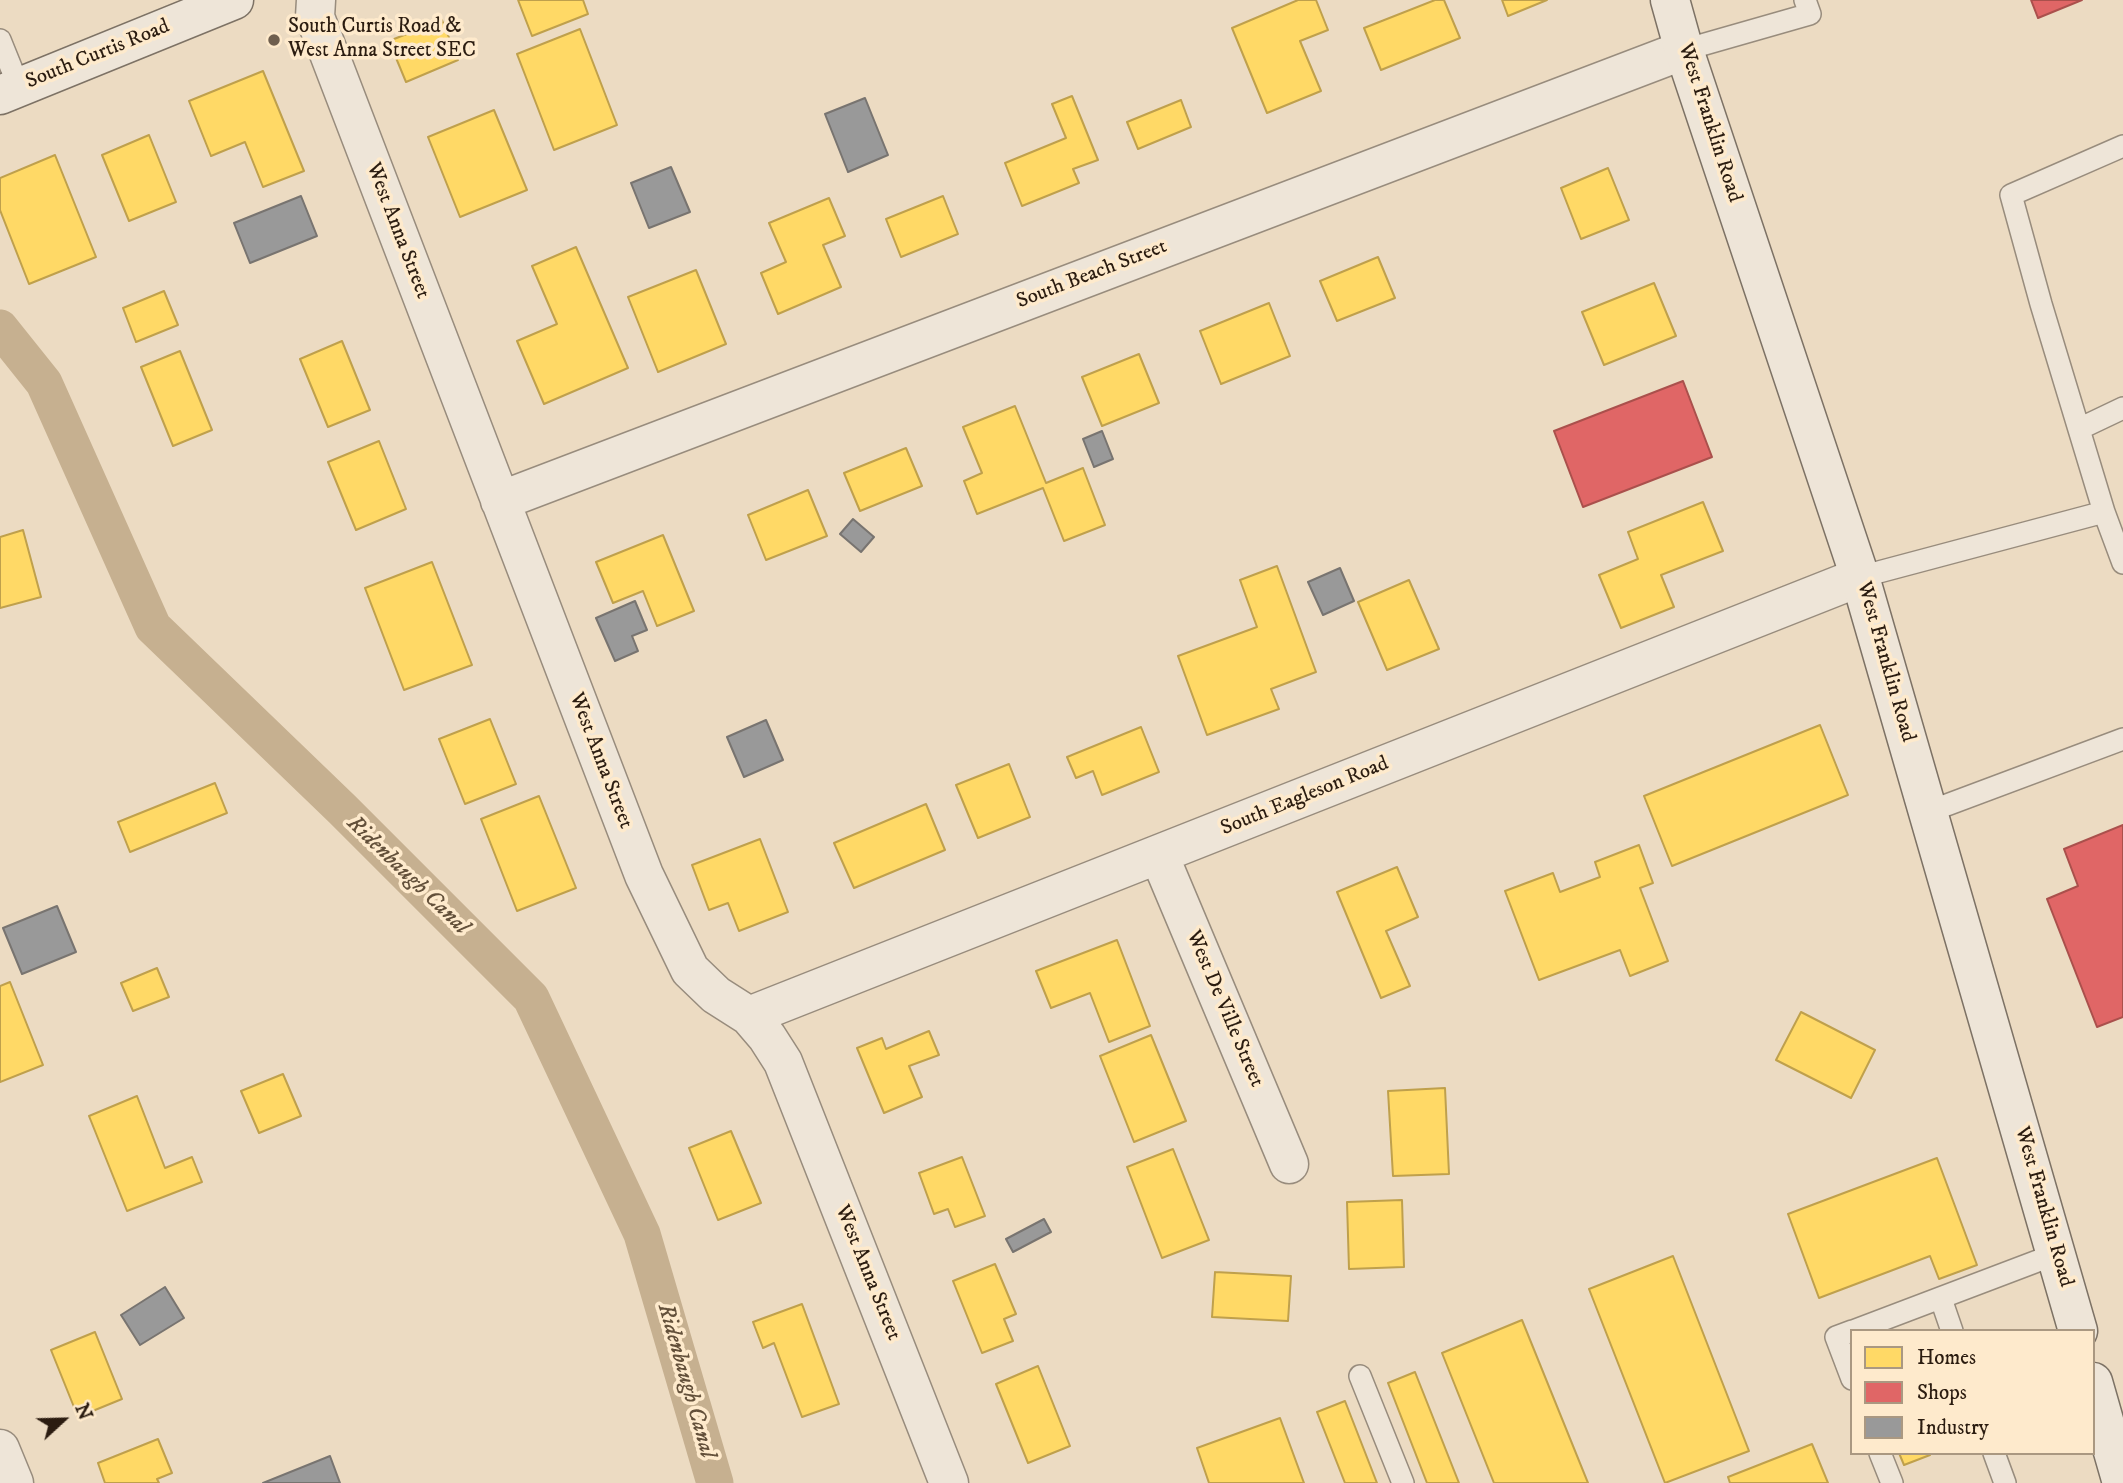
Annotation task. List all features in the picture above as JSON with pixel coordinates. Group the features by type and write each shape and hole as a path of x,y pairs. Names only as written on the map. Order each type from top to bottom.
{"street":[{"name":"South Curtis Road","path":"10,91 234,0"},
{"name":"West Anna Street","path":"316,0 315,17 644,875 690,971 716,995 749,1016 768,1037 783,1062 949,1483"},
{"name":"West Franklin Road","path":"1670,0 1684,50 1860,577 2077,1329"},
{"name":"South Beach Street","path":"500,501 1684,50"},
{"name":"South Eagleson Road","path":"749,1016 1860,577"},
{"name":"West De Ville Street","path":"1159,855 1289,1164"},
{"path":"2095,1389 2122,1483"},
{"path":"0,1448 14,1483"}],"lane":[{"path":"1684,50 1810,14 1805,0"},
{"path":"0,40 10,91"},
{"path":"2123,146 2011,195 2104,512 2123,564"},
{"path":"2079,429 2123,408"},
{"path":"1860,577 2104,512"},
{"path":"1928,812 2123,739"},
{"path":"1858,1329 2056,1254"},
{"path":"1941,1299 1951,1329"},
{"path":"1850,1332 1836,1337 1850,1374"},
{"path":"1360,1376 1403,1483"},
{"path":"1881,1455 1892,1483"},
{"path":"1995,1455 2005,1483"}],"building: Homes":[{"path":"518,0 583,0 588,14 532,36"},
{"path":"1298,0 1316,0 1328,30 1300,41 1321,91 1267,113 1232,28"},
{"path":"1435,0 1444,0 1460,38 1381,70 1364,28"},
{"path":"1502,0 1547,0 1508,16"},
{"path":"442,20 458,60 406,82 389,41"},
{"path":"580,29 617,125 554,150 517,54"},
{"path":"263,71 304,171 263,187 245,142 211,156 189,101"},
{"path":"1072,96 1098,160 1073,169 1079,183 1022,206 1005,163 1066,138 1052,104"},
{"path":"1181,100 1191,127 1138,149 1127,122"},
{"path":"494,110 527,190 460,217 428,137"},
{"path":"149,135 176,202 129,221 102,155"},
{"path":"55,155 96,257 29,284 0,210 0,178"},
{"path":"1608,168 1629,220 1581,239 1561,188"},
{"path":"943,196 958,234 901,257 886,219"},
{"path":"829,198 845,236 823,245 841,287 778,314 761,273 786,262 769,223"},
{"path":"576,247 628,368 544,404 517,341 557,324 532,266"},
{"path":"1378,257 1395,298 1337,321 1320,281"},
{"path":"696,270 726,344 658,372 628,297"},
{"path":"1654,283 1676,336 1604,365 1582,312"},
{"path":"164,291 178,325 136,342 123,308"},
{"path":"1269,303 1290,356 1221,384 1200,331"},
{"path":"342,341 370,410 328,427 300,359"},
{"path":"180,351 212,430 173,446 141,367"},
{"path":"1139,354 1159,403 1102,426 1082,377"},
{"path":"1015,406 1046,483 1083,468 1105,525 1064,541 1043,488 977,514 964,481 982,473 963,427"},
{"path":"379,441 406,509 356,530 328,462"},
{"path":"906,448 922,486 860,511 844,473"},
{"path":"808,490 827,536 766,560 748,515"},
{"path":"1703,502 1723,551 1661,575 1674,607 1621,628 1599,575 1638,559 1628,532"},
{"path":"23,530 41,597 0,608 0,537"},
{"path":"663,535 694,611 657,626 643,591 613,603 596,562"},
{"path":"432,562 472,665 404,690 365,588"},
{"path":"1277,566 1316,672 1271,689 1279,709 1207,735 1178,656 1257,627 1240,580"},
{"path":"1409,580 1439,649 1387,670 1358,602"},
{"path":"490,719 516,784 465,804 439,739"},
{"path":"1820,725 1848,795 1672,866 1644,796"},
{"path":"1141,727 1159,772 1102,795 1093,771 1076,778 1067,757"},
{"path":"1009,764 1030,817 978,838 956,785"},
{"path":"215,783 227,813 130,852 118,822"},
{"path":"539,796 576,888 517,911 481,819"},
{"path":"926,804 945,850 854,888 834,843"},
{"path":"760,839 788,912 739,931 728,903 709,910 692,865"},
{"path":"1639,845 1653,883 1640,888 1668,961 1630,976 1620,950 1539,980 1505,891 1553,873 1560,892 1600,877 1595,862"},
{"path":"1397,867 1418,917 1386,931 1410,986 1381,998 1337,892"},
{"path":"1117,940 1150,1026 1109,1042 1090,993 1051,1008 1036,971"},
{"path":"157,968 169,997 133,1011 121,983"},
{"path":"10,982 43,1065 0,1082 0,986"},
{"path":"1801,1012 1875,1050 1851,1098 1776,1060"},
{"path":"929,1031 939,1055 909,1066 922,1097 884,1113 857,1048 882,1038 886,1049"},
{"path":"1151,1035 1186,1121 1134,1142 1100,1056"},
{"path":"283,1074 301,1116 259,1133 241,1091"},
{"path":"1445,1088 1449,1174 1393,1176 1388,1091"},
{"path":"137,1096 165,1168 192,1157 202,1182 127,1211 89,1116"},
{"path":"731,1131 761,1203 718,1220 689,1148"},
{"path":"1173,1149 1209,1240 1162,1258 1127,1167"},
{"path":"962,1157 985,1216 955,1227 948,1209 934,1214 919,1173"},
{"path":"1937,1158 1977,1265 1939,1279 1930,1256 1819,1298 1788,1214"},
{"path":"1402,1200 1404,1267 1349,1269 1347,1202"},
{"path":"1673,1256 1749,1451 1665,1483 1589,1289"},
{"path":"995,1264 1016,1314 1004,1319 1013,1341 982,1353 953,1281"},
{"path":"1215,1272 1291,1276 1288,1321 1212,1317"},
{"path":"802,1304 839,1404 802,1417 774,1343 763,1348 753,1322"},
{"path":"1522,1320 1588,1483 1494,1483 1442,1353"},
{"path":"95,1332 122,1399 78,1417 51,1350"},
{"path":"1038,1366 1070,1446 1028,1463 996,1384"},
{"path":"1415,1372 1459,1483 1427,1483 1388,1383"},
{"path":"1345,1401 1377,1483 1345,1483 1317,1412"},
{"path":"1280,1418 1304,1483 1209,1483 1197,1448"},
{"path":"158,1439 172,1473 157,1479 159,1483 105,1483 98,1463"},
{"path":"1812,1444 1828,1483 1730,1483 1728,1477"},
{"path":"1900,1455 1930,1455 1904,1465"}],"building: Shops":[{"path":"2031,0 2082,0 2038,18"},
{"path":"1683,381 1712,457 1583,507 1554,431"},
{"path":"2123,825 2123,1017 2097,1027 2047,899 2078,886 2064,849"}],"building: Industry":[{"path":"865,98 888,155 848,172 825,114"},
{"path":"671,167 690,212 649,228 631,183"},
{"path":"301,196 317,236 250,263 234,223"},
{"path":"1102,431 1113,459 1094,467 1083,439"},
{"path":"853,519 874,537 861,552 840,534"},
{"path":"1340,568 1354,601 1323,615 1308,582"},
{"path":"635,601 647,630 632,636 638,651 615,661 596,618"},
{"path":"766,720 783,760 744,777 727,737"},
{"path":"57,906 76,952 22,974 3,928"},
{"path":"1044,1219 1051,1232 1013,1252 1006,1239"},
{"path":"165,1287 184,1318 140,1345 121,1315"},
{"path":"330,1456 340,1483 263,1483"}],"waterway":[{"name":"Ridenbaugh Canal","path":"0,328 44,383 153,627 342,809 531,998 642,1234 715,1483"}],"place":[{"name":"South Curtis Road & West Anna Street SEC","path":"274,40"}]}
